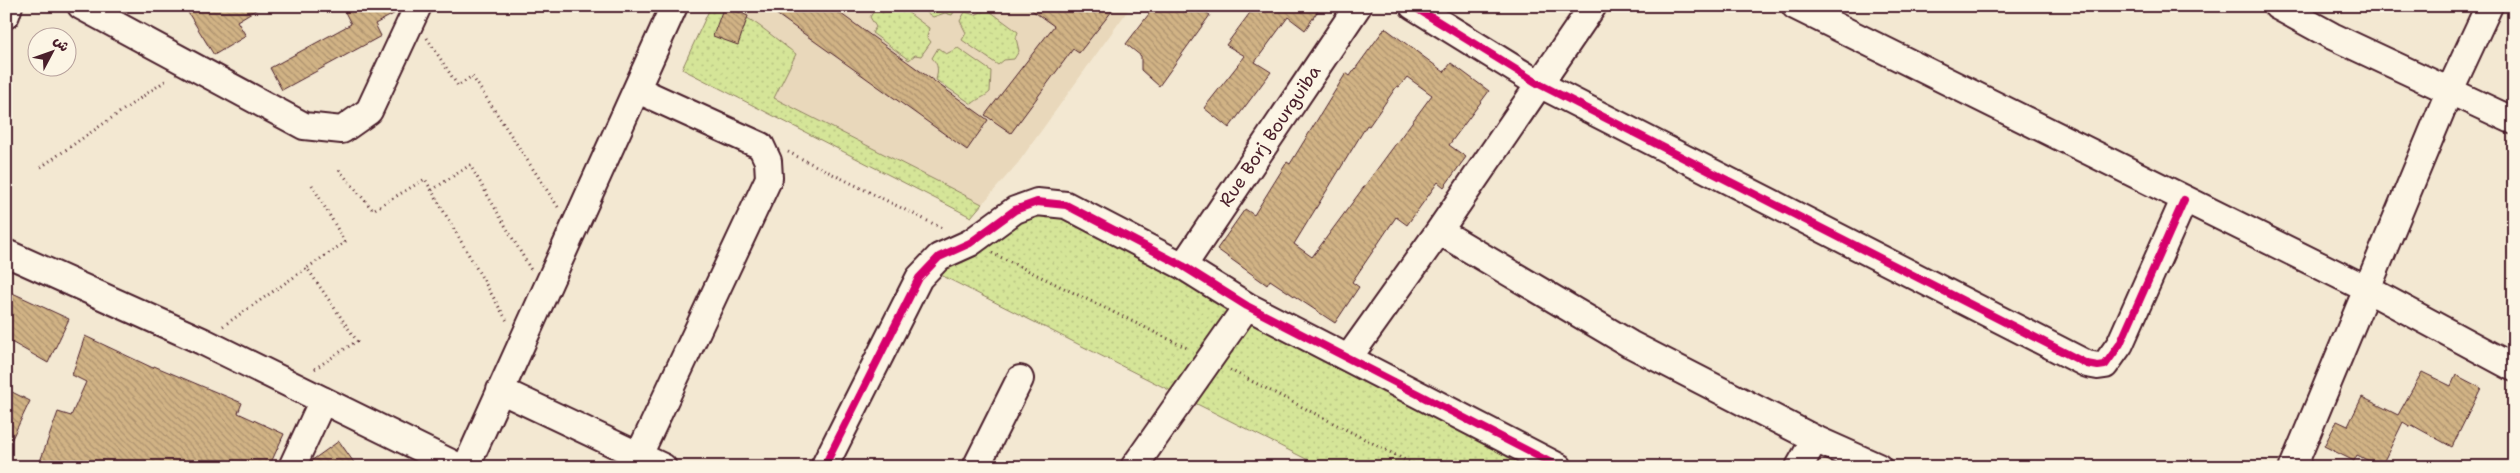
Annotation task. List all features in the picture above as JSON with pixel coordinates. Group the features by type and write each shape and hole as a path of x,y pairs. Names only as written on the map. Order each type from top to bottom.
{"street":[{"path":"6,15 9,6"},
{"path":"81,6 304,126 342,130 369,111 415,11"},
{"name":"Rue Borj Bourguiba","path":"1183,266 1358,6"},
{"path":"1413,6 1539,84 2087,364 2098,366 2105,364 2120,344 2184,200"},
{"path":"1348,357 1439,231 1593,6"},
{"path":"1795,6 2367,289 2514,368"},
{"path":"2277,6 2449,92 2514,122"},
{"path":"2293,467 2449,92 2489,6"},
{"path":"466,467 572,228 638,90 670,8"},
{"path":"638,90 761,146 768,161 769,178 639,455"},
{"path":"824,467 919,278 939,257 970,243 1015,210 1037,202 1066,205 1183,266 1246,306 1558,467"},
{"path":"1439,231 1630,344 1816,439 1878,467"},
{"path":"6,252 202,341 459,467"},
{"path":"1134,467 1246,306"},
{"path":"976,467 1020,379"},
{"path":"500,390 663,467"},
{"path":"292,467 323,400"},
{"path":"1799,467 1816,439"}],"path":[{"path":"415,11 458,86 472,76 572,228"},
{"path":"41,167 189,64"},
{"path":"761,146 794,154 970,243 1208,358 1419,467"},
{"path":"432,190 470,165 544,292"},
{"path":"339,170 373,210 425,179 520,344"},
{"path":"202,341 345,242 312,185"},
{"path":"292,385 357,341 307,268"}],"shaded area":[{"path":"711,6 1131,6 1018,163 971,217 682,69"}],"green space":[{"path":"711,6 723,7 745,17 767,31 796,54 774,98 982,204 971,217 682,69"},
{"path":"877,6 883,8 899,6 929,28 927,37 931,42 921,56 915,55 909,60 872,33 876,27 870,17"},
{"path":"917,6 956,6 957,8 952,15 945,13 933,17"},
{"path":"987,9 1018,32 1016,38 1019,51 1014,59 1004,60 998,65 962,40 966,33 960,21 965,12 975,15"},
{"path":"938,48 946,54 958,48 991,71 990,92 972,104 936,80 937,68 932,58"},
{"path":"1033,213 1056,213 1554,467 1322,467 931,270"}],"building":[{"path":"184,6 262,6 237,21 246,36 214,55"},
{"path":"342,6 401,6 399,11 375,24 381,36 282,90 270,68 351,24"},
{"path":"724,6 748,16 738,45 713,36"},
{"path":"765,6 830,6 988,120 967,150"},
{"path":"1026,6 1116,6 1079,53 1073,49 1011,133 985,115 1054,26"},
{"path":"1155,6 1198,6 1210,15 1159,86 1141,70 1141,56 1126,44"},
{"path":"1255,6 1321,6 1305,30 1288,17 1255,62 1271,72 1229,128 1204,108 1245,56 1226,45"},
{"path":"1385,28 1444,72 1451,63 1489,91 1449,145 1466,157 1444,187 1438,182 1407,225 1396,217 1352,282 1359,287 1335,323 1270,280 1267,285 1217,249 1245,209 1254,215 1287,162 1290,164 1346,73 1350,76","holes":["1407,77 1432,95 1312,257 1294,244 1367,125 1369,126 1397,86 1399,87"]},
{"path":"6,290 69,319 48,363 6,339"},
{"path":"85,336 153,368 154,366 242,403 238,413 284,434 269,467 38,467 58,412 71,416 86,382 72,375"},
{"path":"2422,372 2451,386 2456,375 2481,388 2452,447 2403,422 2381,467 2357,455 2354,461 2324,446 2337,421 2348,426 2362,397 2398,415"},
{"path":"6,389 30,401 6,451"},
{"path":"339,441 357,467 309,467 311,461"}],"cycle path":[{"path":"1413,6 1539,84 2087,364 2105,365 2120,344 2184,200"},
{"path":"824,467 919,278 939,257 970,243 1015,210 1037,202 1066,205 1183,266 1247,306 1559,467"}]}
